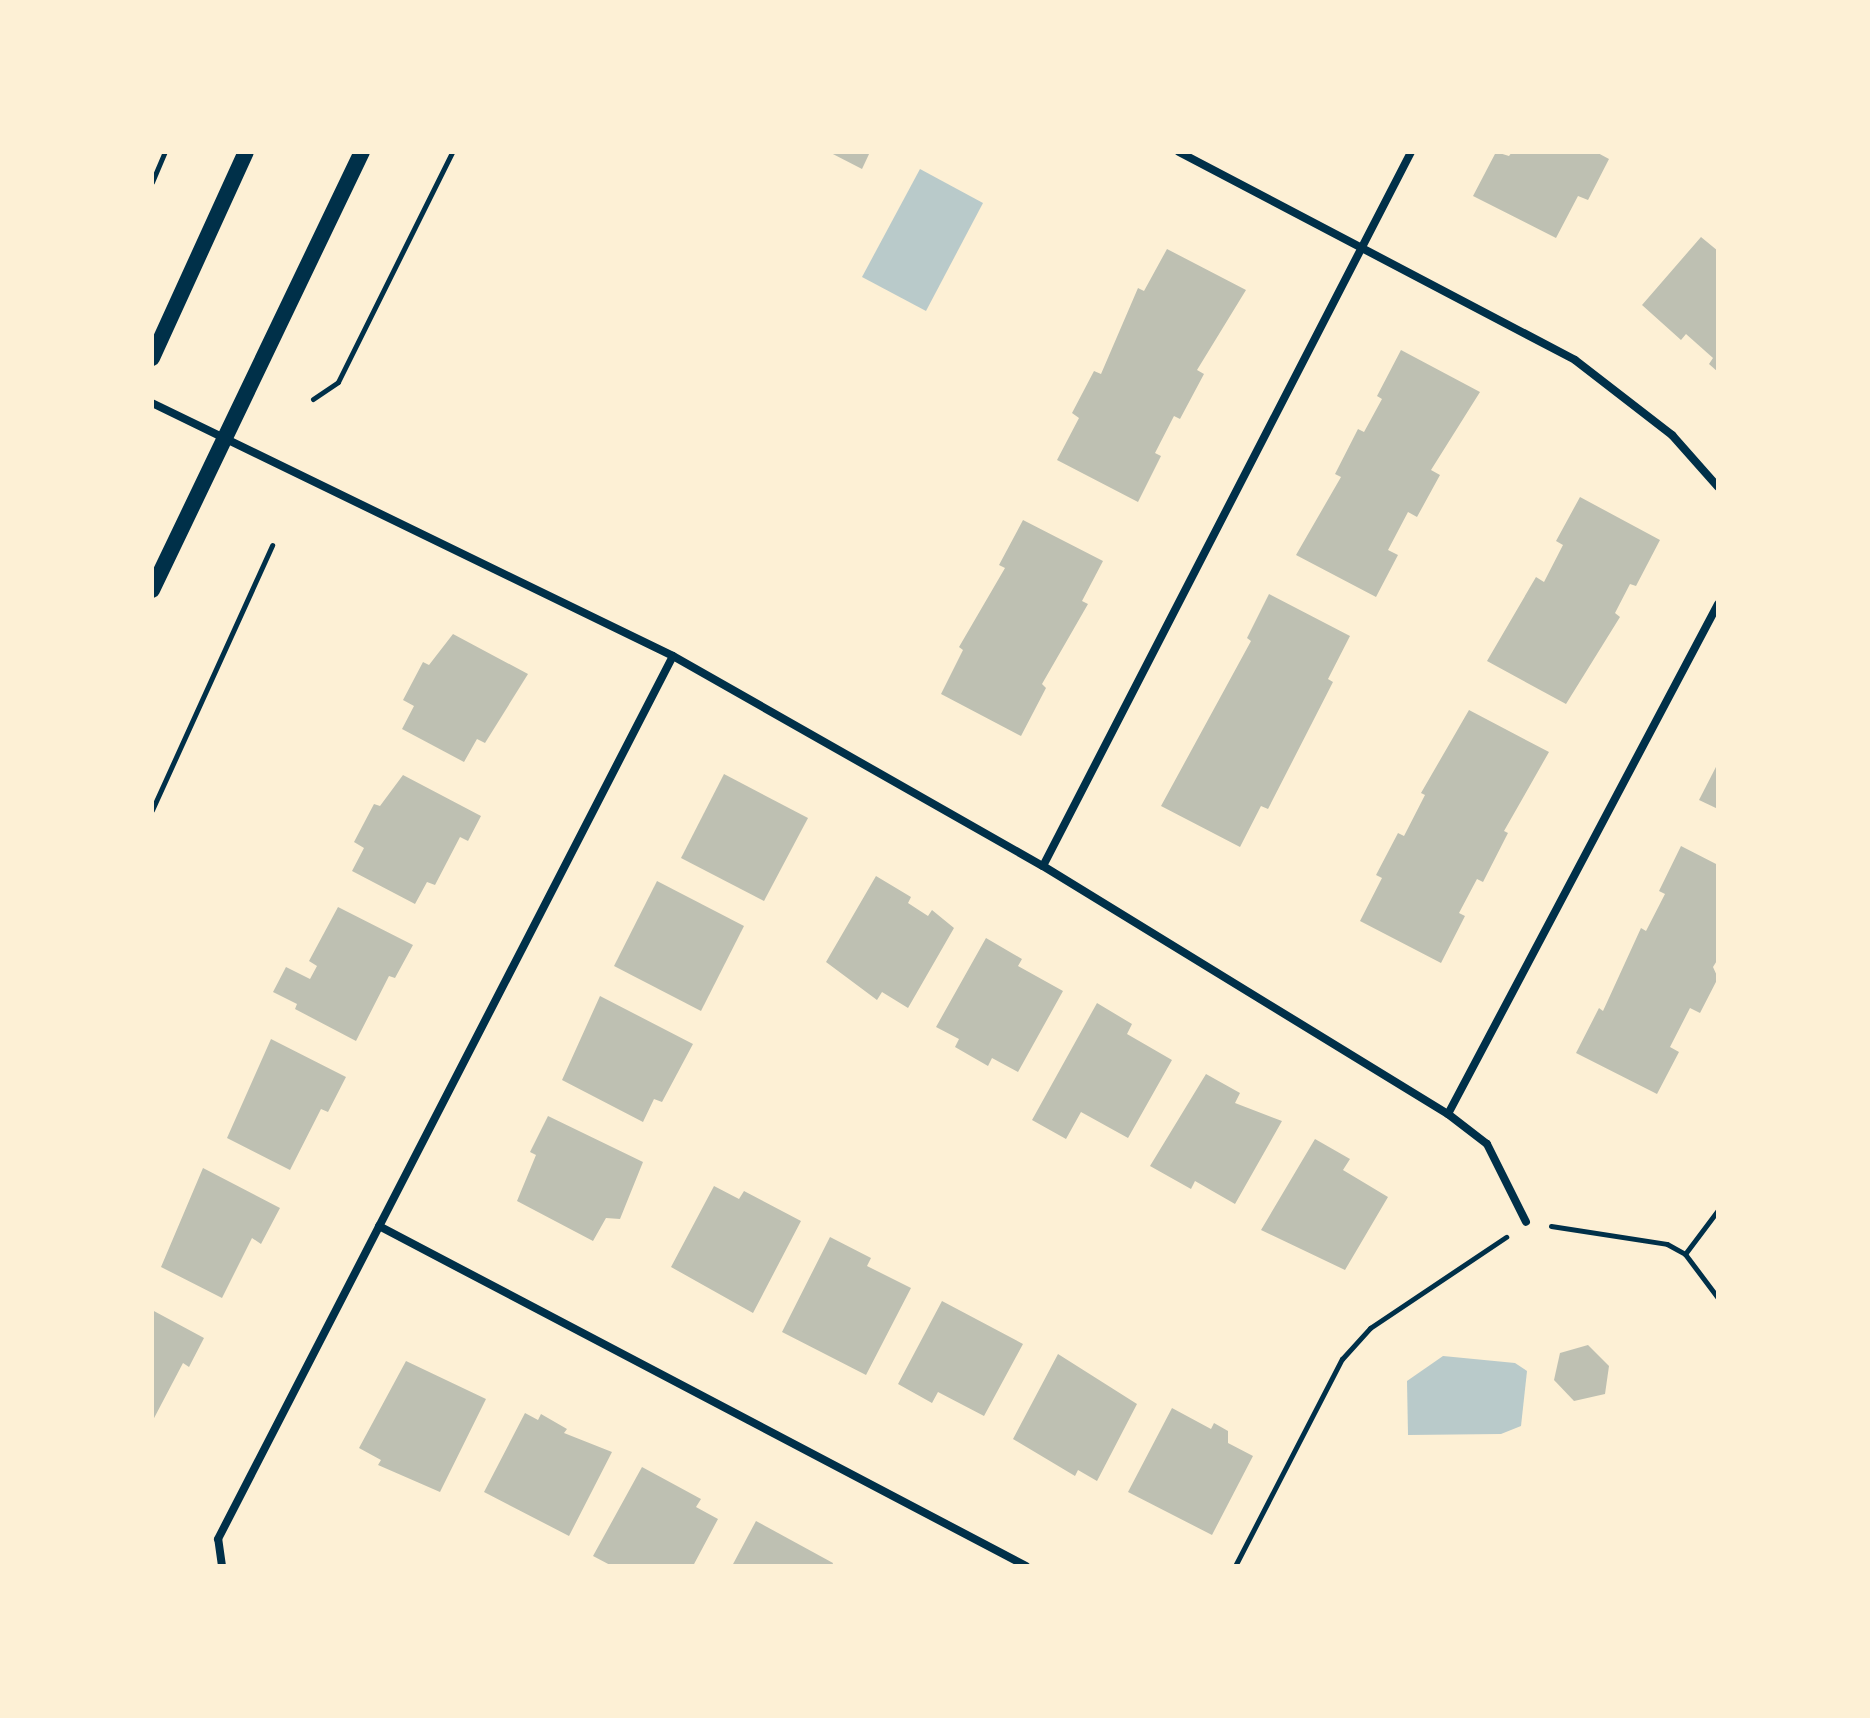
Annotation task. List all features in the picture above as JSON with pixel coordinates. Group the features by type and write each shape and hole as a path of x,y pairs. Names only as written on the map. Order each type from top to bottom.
{"main road":[{"path":"152,358 246,152"},
{"path":"152,590 222,437 362,152"}],"street":[{"path":"1179,152 1575,360 1672,435 1718,487"},
{"path":"1043,866 1411,152"},
{"path":"152,403 673,656 1043,866 1448,1114 1487,1144 1526,1222"},
{"path":"1448,1114 1718,604"},
{"path":"222,1566 218,1539 673,656"},
{"path":"379,1226 1026,1566"}],"path":[{"path":"152,182 165,152"},
{"path":"313,399 338,382 452,152"},
{"path":"152,810 272,545"},
{"path":"1685,1254 1718,1210"},
{"path":"1235,1566 1342,1359 1370,1328 1449,1279 1526,1222 1667,1244 1685,1254 1718,1298"}],"shaded area":[{"path":"920,169 983,203 926,311 862,277"},
{"path":"1443,1356 1515,1363 1527,1371 1521,1426 1501,1434 1408,1435 1407,1381"}],"building":[{"path":"829,152 870,152 862,169"},
{"path":"1496,152 1509,156 1512,152 1596,152 1609,159 1588,200 1578,196 1556,238 1473,196"},
{"path":"1701,237 1718,251 1718,372 1709,364 1713,358 1686,334 1681,340 1642,305"},
{"path":"1167,249 1246,290 1197,370 1204,374 1180,419 1174,416 1155,453 1161,456 1138,502 1057,460 1079,418 1072,413 1094,371 1101,374 1138,288 1144,291"},
{"path":"1401,350 1480,392 1431,470 1440,475 1417,517 1408,512 1388,550 1398,555 1376,597 1296,555 1341,477 1335,474 1358,429 1364,432 1382,399 1377,396"},
{"path":"1580,497 1660,540 1636,586 1630,584 1615,613 1620,617 1566,704 1487,661 1536,577 1544,582 1563,545 1556,541"},
{"path":"1023,520 1103,561 1082,601 1088,604 1042,684 1046,688 1021,736 941,694 963,650 959,647 1005,568 999,565"},
{"path":"1269,594 1350,636 1328,679 1333,682 1268,809 1261,806 1240,847 1161,806 1251,641 1247,638"},
{"path":"453,634 528,674 485,743 477,739 464,762 402,729 414,706 403,700 423,662 429,665"},
{"path":"1469,710 1549,752 1504,831 1508,833 1483,882 1477,879 1459,913 1465,916 1441,963 1360,921 1382,878 1376,875 1398,833 1404,836 1425,795 1421,793"},
{"path":"1718,763 1718,809 1699,800"},
{"path":"724,774 808,818 764,901 681,858"},
{"path":"403,775 481,816 468,841 460,837 435,885 427,882 415,904 352,871 364,848 354,842 374,804 380,806"},
{"path":"1681,846 1718,865 1718,959 1713,967 1718,978 1700,1013 1690,1008 1670,1047 1679,1052 1657,1094 1576,1053 1599,1008 1603,1011 1641,928 1646,931 1665,894 1659,891"},
{"path":"876,876 911,897 908,903 928,916 932,910 954,928 908,1008 882,992 877,1000 826,962"},
{"path":"657,881 744,926 701,1011 614,966"},
{"path":"338,907 413,945 395,978 389,976 356,1041 295,1009 297,1004 273,992 286,967 310,979 317,966 309,961"},
{"path":"986,938 1022,959 1018,966 1063,991 1018,1072 992,1058 988,1066 955,1047 959,1039 936,1027"},
{"path":"600,996 693,1044 662,1102 654,1099 643,1122 562,1080"},
{"path":"1097,1003 1132,1024 1127,1034 1172,1060 1128,1138 1081,1112 1066,1139 1032,1120"},
{"path":"271,1039 346,1077 328,1112 321,1109 290,1170 227,1138"},
{"path":"1206,1074 1240,1093 1235,1103 1282,1121 1235,1204 1195,1181 1191,1189 1150,1166"},
{"path":"548,1116 643,1162 620,1219 606,1218 593,1241 517,1201 536,1155 530,1152"},
{"path":"1315,1139 1350,1159 1343,1170 1388,1197 1345,1270 1261,1230"},
{"path":"203,1168 280,1208 261,1244 252,1238 222,1298 161,1267"},
{"path":"714,1186 739,1199 744,1191 801,1221 753,1313 671,1267"},
{"path":"830,1237 871,1258 867,1266 911,1288 866,1375 782,1332"},
{"path":"942,1301 1023,1344 984,1416 938,1392 932,1403 898,1384"},
{"path":"152,1310 204,1338 189,1367 183,1363 152,1422"},
{"path":"1588,1345 1609,1366 1605,1394 1574,1401 1554,1380 1560,1353"},
{"path":"1058,1354 1137,1404 1097,1481 1078,1470 1075,1476 1013,1439"},
{"path":"406,1361 486,1399 440,1492 378,1465 381,1460 359,1448"},
{"path":"1172,1408 1211,1429 1214,1423 1228,1431 1228,1443 1253,1456 1212,1535 1128,1492"},
{"path":"525,1413 538,1420 541,1414 567,1429 564,1433 612,1452 569,1536 484,1492"},
{"path":"642,1467 701,1499 696,1507 718,1519 693,1566 612,1566 593,1556"},
{"path":"756,1521 833,1563 832,1566 732,1566"}]}
